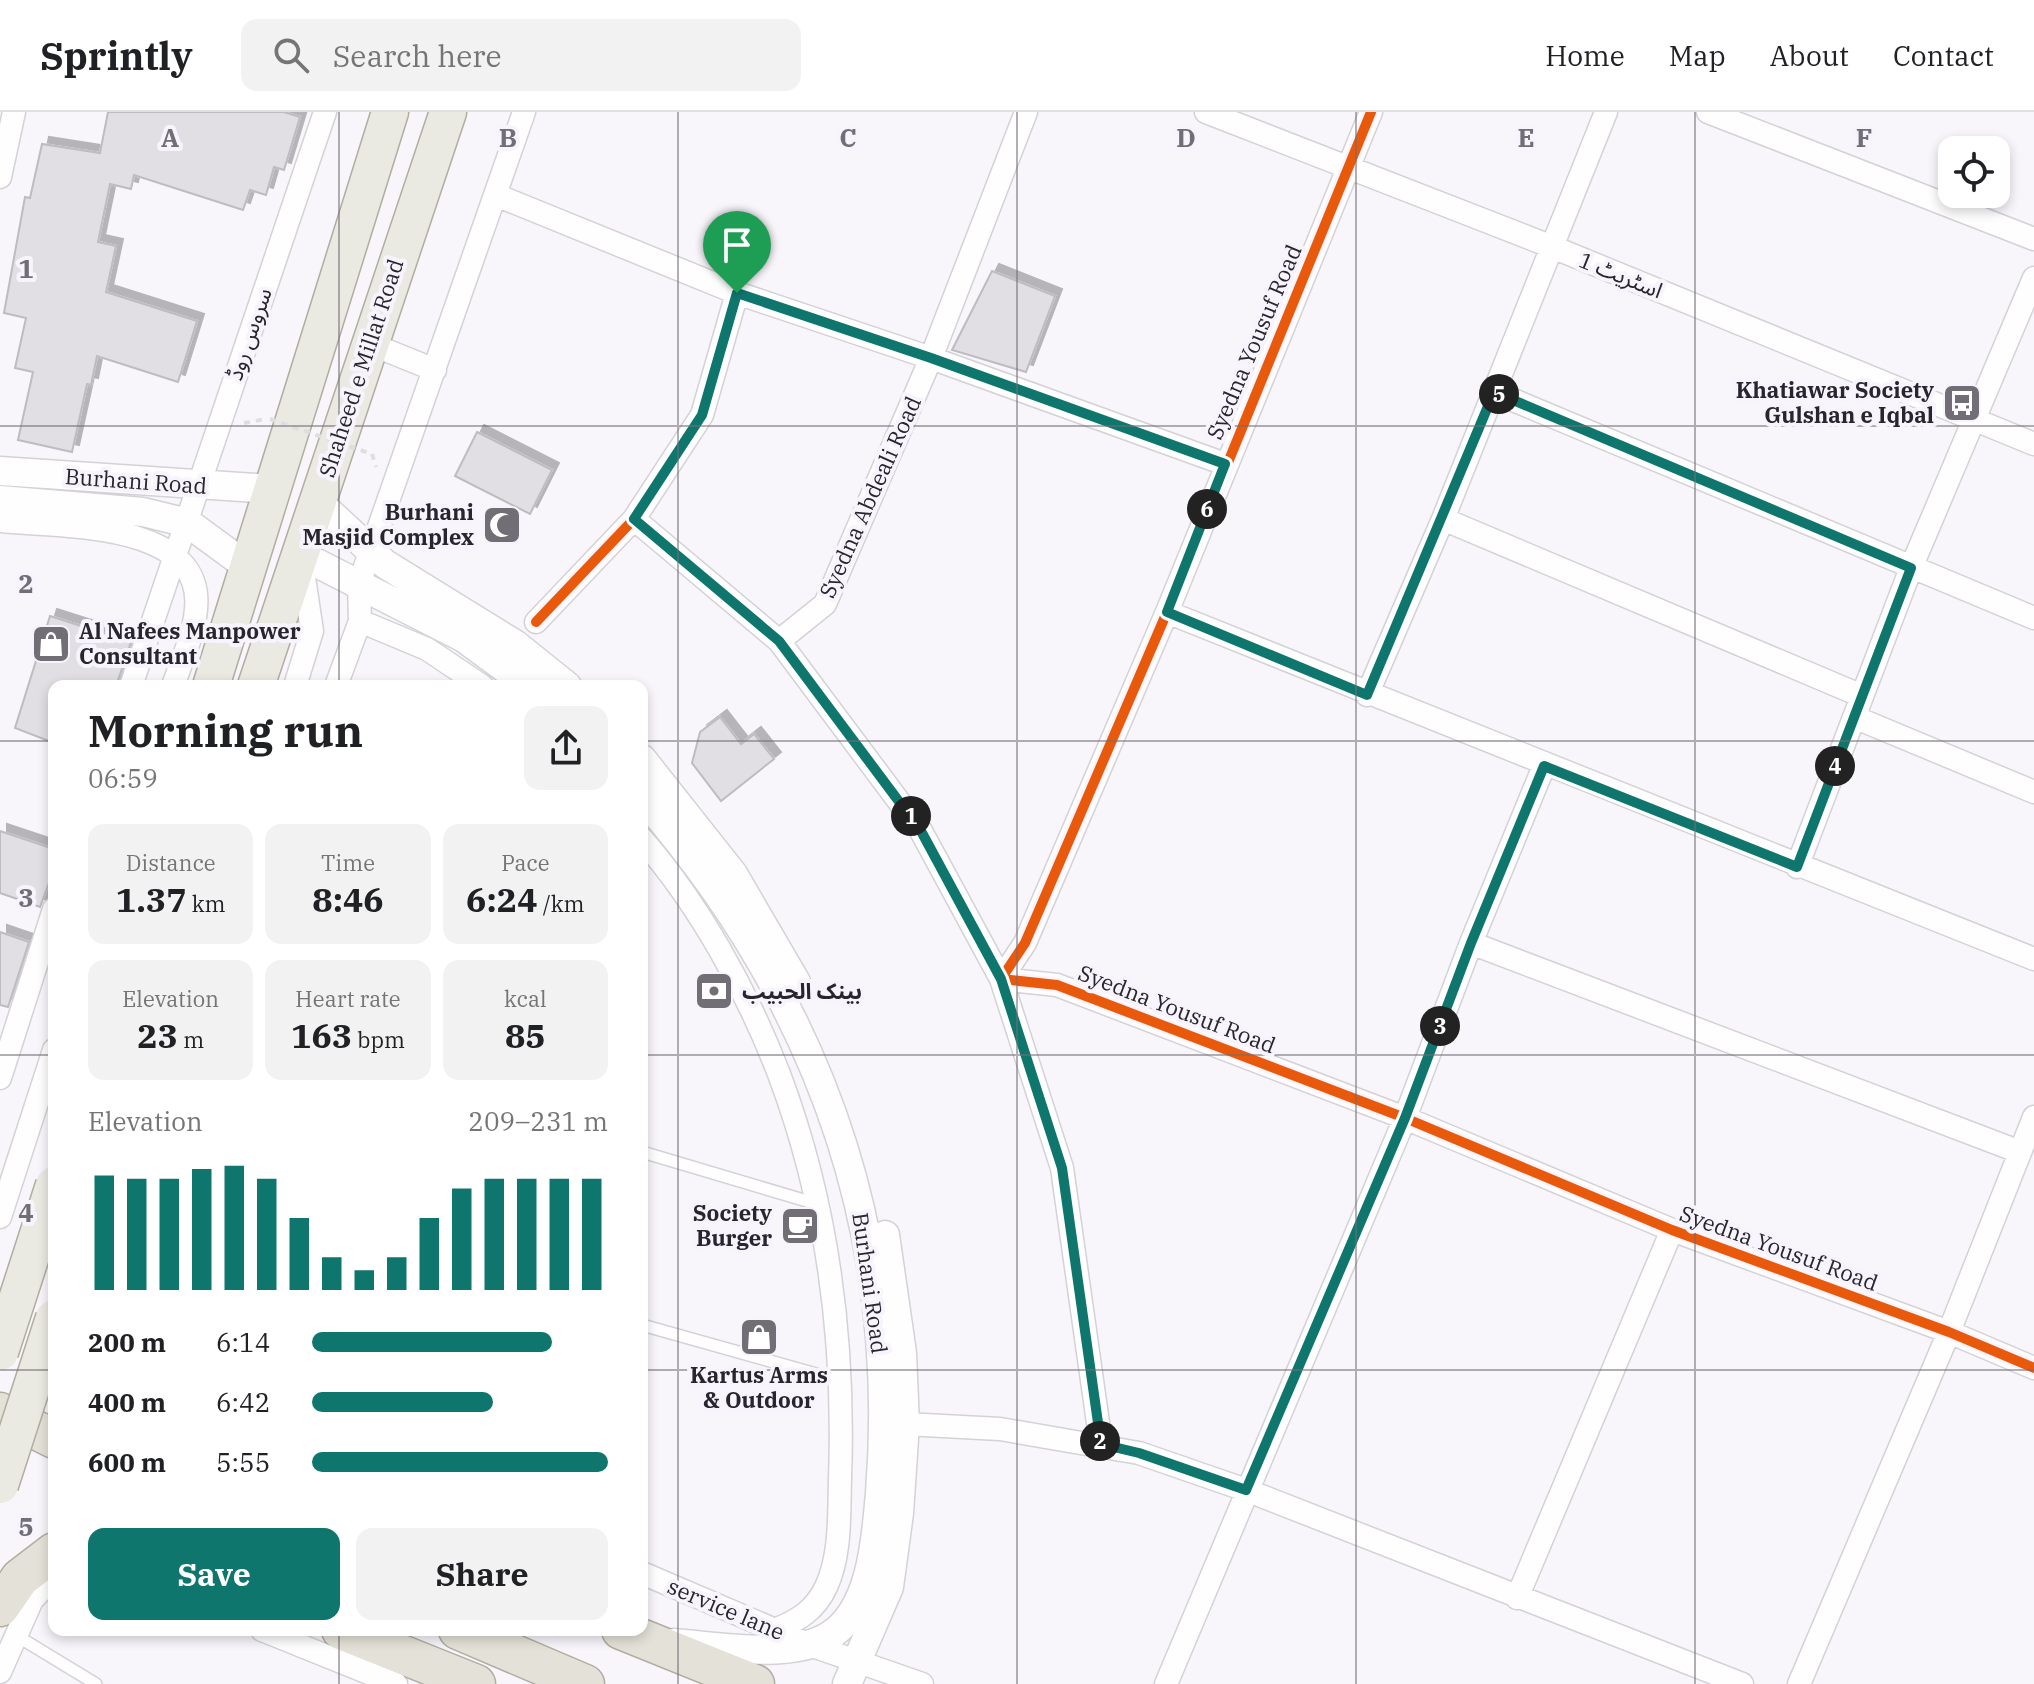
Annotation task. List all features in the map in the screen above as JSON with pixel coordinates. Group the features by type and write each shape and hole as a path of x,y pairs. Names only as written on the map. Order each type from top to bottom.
{"highway":[{"path":"0,1330 48,1357"},
{"path":"0,1412 48,1436"},
{"path":"9,1621 20,1578 48,1557"},
{"path":"356,1636 476,1684"},
{"path":"472,1636 585,1684"},
{"path":"637,1636 755,1684"}],"main road":[{"path":"213,680 390,112"},
{"path":"322,329 338,312 405,112"},
{"path":"366,351 361,325 431,112"},
{"name":"Shaheed e Millat Road","path":"258,680 448,112"},
{"path":"0,1352 48,1204"},
{"path":"0,1485 48,1337"}],"street":[{"path":"0,177 3,140 14,112"},
{"name":"سروس روڈ","path":"176,556 197,485 325,112"},
{"path":"338,680 360,621 359,584 524,112"},
{"name":"Syedna Abdeali Road","path":"779,641 825,604 931,358 1026,112"},
{"name":"اسٹریٹ 1","path":"1206,112 1550,246 2034,444"},
{"name":"Syedna Yousuf Road","path":"1371,112 1167,612 1025,943 1001,979 1057,985 1405,1118 1672,1230 1949,1332 2034,1368"},
{"path":"1367,695 1443,519 1606,112"},
{"path":"1708,112 2034,239"},
{"path":"496,195 737,293 931,358 1225,464"},
{"path":"1797,867 1911,568 2034,278"},
{"path":"536,622 634,519 702,415 737,293"},
{"path":"366,351 435,370"},
{"path":"1494,392 2034,618"},
{"name":"Burhani Road","path":"0,471 272,489"},
{"name":"Burhani Road","path":"0,500 143,512 188,523 248,567"},
{"path":"317,501 372,554 516,645 560,680"},
{"path":"634,519 779,641 921,831 1001,979 1062,1168 1101,1444"},
{"path":"1443,519 1858,707 2034,792"},
{"path":"0,521 136,535 176,556 196,593 193,624 175,680"},
{"path":"301,555 464,638 521,680"},
{"path":"297,680 312,631 301,555"},
{"path":"133,680 176,556"},
{"path":"1167,612 1544,766 2034,959"},
{"path":"360,621 427,649 473,680"},
{"path":"1166,1684 1405,1118 1471,943 1544,766"},
{"path":"648,767 733,874 774,941 829,1052 871,1169 890,1260 902,1353 905,1424 889,1587 853,1672"},
{"name":"Burhani Road","path":"648,804 717,888 785,1002 812,1059 853,1174 867,1245 885,1429 878,1515 866,1582 852,1613 830,1635 810,1645"},
{"path":"648,848 722,955 779,1075 817,1204 832,1279 841,1381 840,1495 836,1545 828,1585 809,1611 777,1629"},
{"path":"0,1078 48,928"},
{"path":"1471,943 2020,1152"},
{"path":"0,1217 48,1068"},
{"path":"1799,1684 1949,1332 2034,1117"},
{"path":"14,1173 48,1188"},
{"path":"1517,1598 1672,1230"},
{"path":"905,1424 1000,1429 1101,1444 1139,1453 1246,1490 1742,1684"},
{"name":"service lane","path":"648,1575 777,1629 853,1672 922,1684"},
{"path":"0,1672 9,1621 48,1583"},
{"path":"277,1636 396,1684"},
{"path":"637,1636 785,1649 810,1645"}],"lane":[{"path":"648,1154 817,1204"},
{"path":"648,1327 841,1381"},
{"path":"9,1621 96,1684"}],"path":[{"path":"240,434 244,422 270,419 372,454"}],"building":[{"path":"108,112 284,112 300,117 284,170 274,167 266,195 250,190 243,210 134,175 131,189 110,184 98,242 116,246 106,292 197,321 178,382 97,356 91,385 87,384 72,452 18,440 33,372 15,368 26,318 4,313 25,197 30,198 42,144 100,153"},
{"path":"992,271 1055,296 1026,372 952,350"},
{"path":"477,432 552,470 530,514 455,476"},
{"path":"50,616 131,642 118,680 48,680 48,741 15,728"},
{"path":"720,717 741,744 754,734 774,759 721,801 692,763 700,732"},
{"path":"0,831 48,847 48,885 40,907 0,893"},
{"path":"0,932 29,942 8,1007 0,1005"}],"cycle path":[{"path":"1371,112 1167,612 1025,943 1001,979 1057,985 1405,1118 1672,1230 1949,1332 2034,1368"},
{"path":"536,622 634,519 779,641 921,831 1001,979 1062,1168 1101,1444"}],"place":[{"name":"Khatiawar Society Gulshan e Iqbal","path":"1962,403"},
{"name":"Burhani Masjid Complex","path":"502,525"},
{"name":"Al Nafees Manpower Consultant","path":"51,644"},
{"name":"بينک الحبيب","path":"714,991"},
{"name":"Society Burger","path":"800,1226"},
{"name":"Kartus Arms & Outdoor","path":"759,1337"}],"route":[{"path":"737,293 931,358 1225,464 1167,612 1367,695 1494,392 1911,568 1797,867 1544,766 1471,943 1405,1118 1246,1490 1139,1453 1101,1444 1062,1168 1001,979 921,831 779,641 634,519 702,415 737,293"}]}
